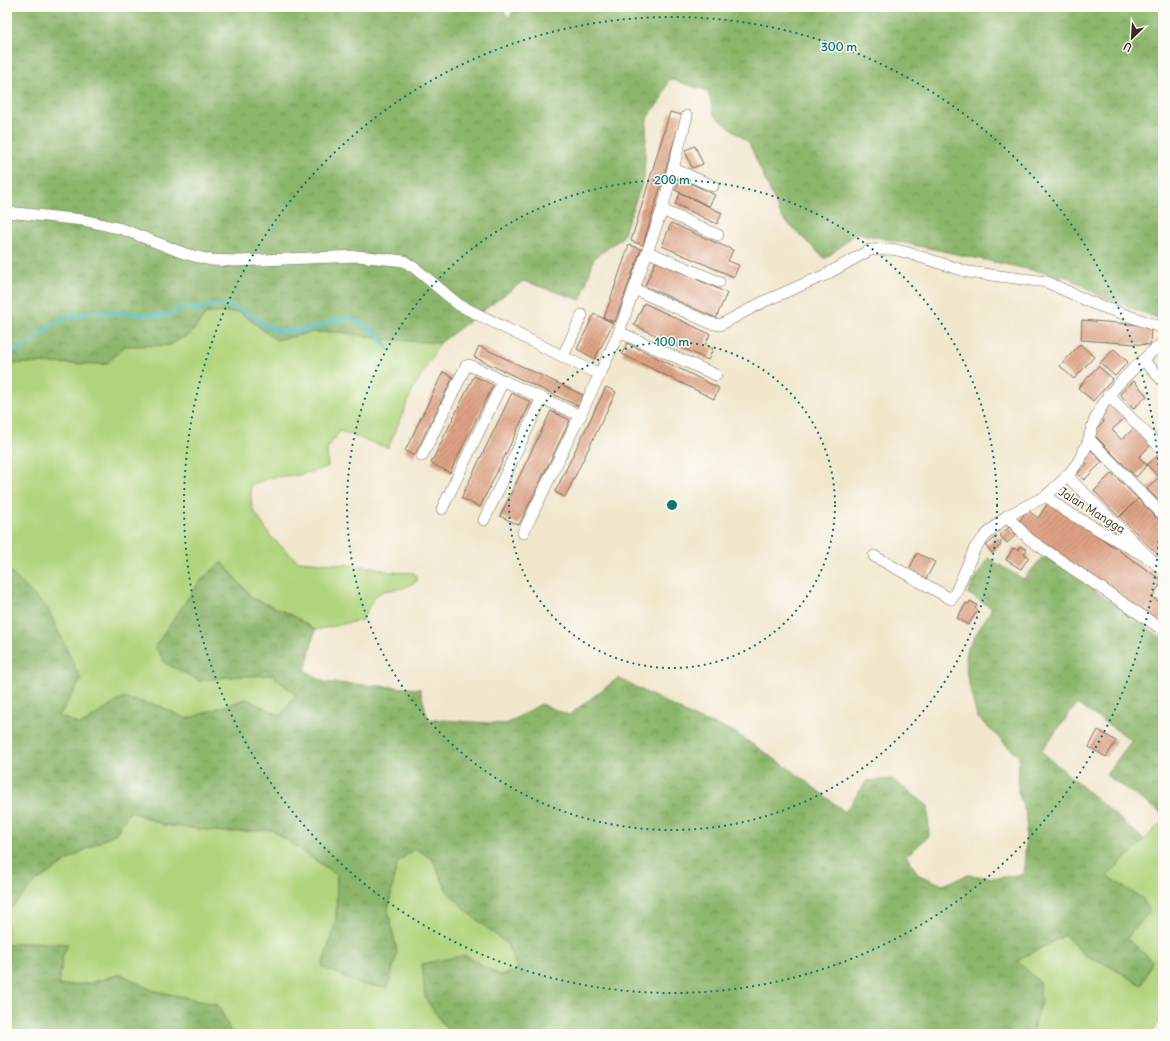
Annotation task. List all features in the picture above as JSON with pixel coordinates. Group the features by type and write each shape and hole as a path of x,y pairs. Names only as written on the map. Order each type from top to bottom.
{"street":[{"path":"523,533 581,416 619,332 662,210 688,116"},
{"path":"674,169 713,186"},
{"path":"662,210 718,235"},
{"path":"7,212 83,220 122,229 186,254 211,260 236,261 358,256 404,261 416,269 459,306 592,371 601,372"},
{"path":"634,289 710,324 720,325 765,302 825,275 870,250 892,250 906,252 968,272 1047,282 1092,303 1163,328"},
{"path":"648,252 719,282"},
{"path":"563,356 582,314"},
{"path":"619,332 716,375"},
{"name":"Jalan Mangga","path":"1150,559 1064,510 1046,496 1068,477 1085,451 1094,419 1108,395 1163,342"},
{"path":"1143,360 1163,381"},
{"path":"422,456 466,366 469,365 581,416"},
{"path":"442,509 503,381"},
{"path":"1108,395 1163,450"},
{"path":"484,520 542,398"},
{"path":"1088,439 1163,515"},
{"name":"Jalan Mangga","path":"1068,477 1163,571"},
{"path":"874,556 951,599 955,594 975,548 985,536 1008,516 1046,496"},
{"path":"1008,516 1029,539 1163,630"}],"green space":[{"path":"7,7 500,7 509,18 516,7 1163,7 1163,320 1102,297 1070,278 857,233 825,259 782,218 749,143 714,115 708,91 669,79 660,101 647,118 644,178 622,238 594,258 581,300 523,281 440,343 382,339 342,332 313,332 276,340 240,312 207,313 191,333 170,345 125,346 107,364 14,363 7,365"},
{"path":"240,312 276,340 313,332 342,332 382,339 440,343 413,389 388,448 340,431 327,449 328,467 299,475 274,477 250,485 252,508 271,537 298,561 373,567 390,572 414,573 418,581 403,588 383,591 374,597 362,620 315,630 292,615 252,598 222,562 200,681 227,677 272,675 296,695 281,716 245,699 187,719 160,706 123,698 80,725 58,716 12,575 7,569 7,365 14,363 107,364 125,346 170,345 191,333 207,313"},
{"path":"1045,555 1163,639 1163,814 1106,775 1132,740 1077,704 1041,751 1144,840 1107,876 1143,899 1149,912 1127,938 1152,961 1142,985 1100,961 1084,955 1065,935 1017,961 1039,981 1041,1001 1031,1034 450,1034 425,998 422,964 465,955 501,976 518,970 507,944 471,915 447,891 433,860 415,848 397,863 388,910 397,952 388,988 360,984 322,967 336,921 337,875 272,830 225,832 164,825 130,811 116,833 79,853 37,881 7,912 7,569 48,609 81,680 59,716 80,725 123,698 160,706 187,719 246,699 281,716 296,695 272,675 227,677 200,681 165,663 155,646 200,581 222,562 252,598 292,615 315,630 305,670 324,682 420,689 428,719 506,724 541,704 569,715 618,678 698,719 733,731 794,772 845,812 867,781 892,779 928,806 929,836 906,856 919,875 943,885 968,875 996,878 1024,874 1027,817 1018,792 1019,757 977,717 967,676 966,651 992,608 967,593 988,558 1023,579"},
{"path":"130,811 164,825 225,832 272,830 337,875 336,921 323,967 397,952 388,910 397,863 415,848 433,860 447,891 471,915 507,944 518,970 501,976 465,955 425,998 450,1034 232,1034 218,1005 152,990 121,974 90,983 59,986 62,958 28,942 7,945 7,912 36,881 79,853 116,833"},
{"path":"1163,821 1163,1017 1150,1034 1031,1034 1041,1001 1017,961 1065,935 1084,955 1100,961 1142,985 1152,961 1127,938 1143,899 1107,876"},
{"path":"28,942 68,944 62,958 59,986 90,983 121,974 152,990 218,1005 232,1034 7,1034 7,945"}],"building":[{"path":"670,112 682,115 643,245 631,241"},
{"path":"695,146 703,164 692,168 685,150"},
{"path":"680,178 715,195 709,206 675,190"},
{"path":"680,193 722,213 717,224 675,204"},
{"path":"671,223 733,250 728,261 739,265 734,277 662,246"},
{"path":"629,245 641,249 615,322 604,318"},
{"path":"656,261 727,293 716,318 645,286"},
{"path":"644,303 710,334 705,345 713,349 708,360 634,325"},
{"path":"594,314 613,323 595,359 577,349"},
{"path":"1082,320 1151,326 1150,345 1081,340"},
{"path":"627,343 719,388 714,399 622,354"},
{"path":"1080,344 1094,357 1074,379 1060,366"},
{"path":"479,346 583,395 578,406 474,357"},
{"path":"1114,349 1128,362 1115,376 1100,363"},
{"path":"1098,366 1113,379 1093,401 1078,388"},
{"path":"443,372 453,377 414,456 405,451"},
{"path":"474,376 493,385 450,473 431,463"},
{"path":"1134,381 1147,396 1133,409 1120,394"},
{"path":"606,387 616,392 565,497 555,492"},
{"path":"512,393 531,402 480,507 461,498"},
{"path":"1110,403 1125,418 1112,430 1122,440 1134,428 1151,445 1139,457 1147,465 1136,477 1092,433 1104,422 1098,415"},
{"path":"551,411 570,420 519,525 500,516"},
{"path":"1090,449 1102,462 1084,480 1077,474 1087,464 1081,458"},
{"path":"1160,453 1163,457 1163,505 1147,489 1159,477 1147,465"},
{"path":"1112,473 1138,499 1119,517 1094,491"},
{"path":"1138,499 1163,524 1163,560 1120,517"},
{"path":"1049,502 1163,581 1152,597 1163,604 1163,616 1158,623 1022,530 1018,523 1027,510 1038,518"},
{"path":"1009,527 1016,535 1007,543 1000,535"},
{"path":"997,536 1002,541 1000,543 1001,545 992,553 986,546"},
{"path":"1020,546 1027,550 1024,554 1029,557 1021,569 1006,560 1013,548 1018,550"},
{"path":"917,553 935,562 925,581 908,572"},
{"path":"970,601 977,605 975,608 978,610 968,625 957,618 966,603 969,604"},
{"path":"1098,730 1116,741 1106,757 1089,747"}],"waterway":[{"path":"7,354 23,348 56,322 85,313 97,312 167,316 180,308 197,309 218,305 229,306 251,315 268,327 279,331 299,331 324,325 334,320 349,318 371,328 388,348"}]}
